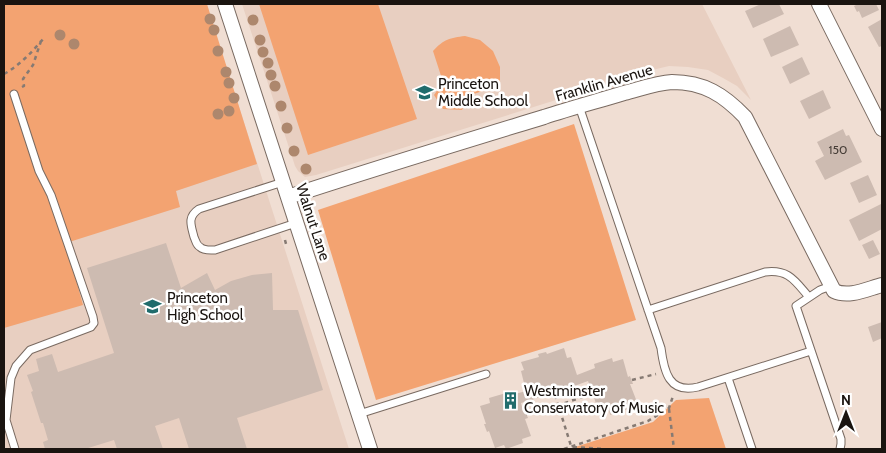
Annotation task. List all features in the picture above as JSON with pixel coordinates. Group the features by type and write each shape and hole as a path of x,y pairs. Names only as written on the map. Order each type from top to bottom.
{"street":[{"name":"Walnut Lane","path":"225,4 370,449"},
{"path":"819,4 882,129"},
{"name":"Franklin Avenue","path":"288,197 579,106 657,84 672,82 689,83 719,94 745,117 831,286"},
{"path":"831,286 834,291 853,294 882,285"}],"lane":[{"path":"14,94 39,171 51,195 94,323 91,327 30,350 16,366 11,378 6,420 15,449"},
{"path":"579,106 648,310 666,371 676,386 682,389 689,389 811,351"},
{"path":"283,182 199,209 193,214 191,222 196,244 202,248 216,250 296,223"},
{"path":"648,310 765,272 774,271 786,274 809,297"},
{"path":"831,286 820,290 796,306 841,439 840,449"},
{"path":"359,414 486,374"},
{"path":"728,378 752,449"}],"path":[{"path":"4,74 21,63 44,38"},
{"path":"14,94 12,90 24,86 23,79 33,65 41,41"},
{"path":"632,380 656,373"},
{"path":"526,414 591,394"},
{"path":"555,395 572,448"},
{"path":"673,396 669,408 674,449"},
{"path":"572,448 648,421 669,408"},
{"path":"564,449 604,449"}],"shaded area":[{"name":"Princeton High School","path":"4,4 206,4 349,449 4,449"},
{"path":"4,4 207,4 257,164 176,191 180,207 66,243 83,305 4,328"},
{"name":"Princeton Middle School","path":"242,4 702,4 751,100 737,86 708,70 669,66 305,177 295,166"},
{"path":"259,4 378,4 417,119 308,155"},
{"path":"465,36 480,40 493,51 500,67 500,85 468,96 462,110 443,109 434,95 443,82 433,51 448,40"},
{"path":"574,124 636,320 376,400 318,210"},
{"path":"709,398 726,449 569,449 653,422 676,400"}],"building":[{"path":"761,4 779,4 784,14 753,28 745,11"},
{"path":"856,4 876,4 879,10 862,18 854,6"},
{"path":"882,19 882,46 879,47 868,27"},
{"path":"790,26 799,45 771,57 763,39"},
{"path":"802,57 810,74 790,84 782,67"},
{"path":"823,90 831,108 809,119 800,101"},
{"path":"843,129 846,136 849,135 862,162 825,180 815,161 824,156 817,142"},
{"path":"868,175 877,195 859,203 850,183"},
{"path":"881,204 882,229 859,241 849,220"},
{"path":"873,240 880,254 869,259 862,245"},
{"name":"Princeton High School","path":"166,243 181,288 207,273 215,290 231,281 252,275 272,273 273,310 298,310 323,390 237,418 247,449 189,449 179,418 155,426 163,449 117,449 114,440 85,449 45,449 43,442 48,440 27,375 39,371 36,359 52,354 58,372 114,353 87,268"},
{"path":"882,322 882,338 873,342 868,327"},
{"name":"Westminster Conservatory of Music","path":"564,348 567,358 571,357 577,375 595,368 594,364 612,358 613,362 623,359 628,377 630,376 633,384 630,384 637,402 627,405 628,409 610,415 609,411 599,415 594,397 592,397 589,390 591,389 588,381 558,392 559,394 551,396 551,394 521,403 523,411 525,411 528,418 525,419 531,436 522,439 523,443 506,449 504,445 495,448 489,431 487,432 484,424 486,424 480,406 490,403 489,398 506,393 508,396 526,391 521,371 524,370 521,362 539,357 538,354 546,352 547,354"}],"place":[{"name":"Princeton Middle School","path":"424,93"},
{"name":"Princeton High School","path":"153,307"},
{"name":"Westminster Conservatory of Music","path":"510,400"}]}
